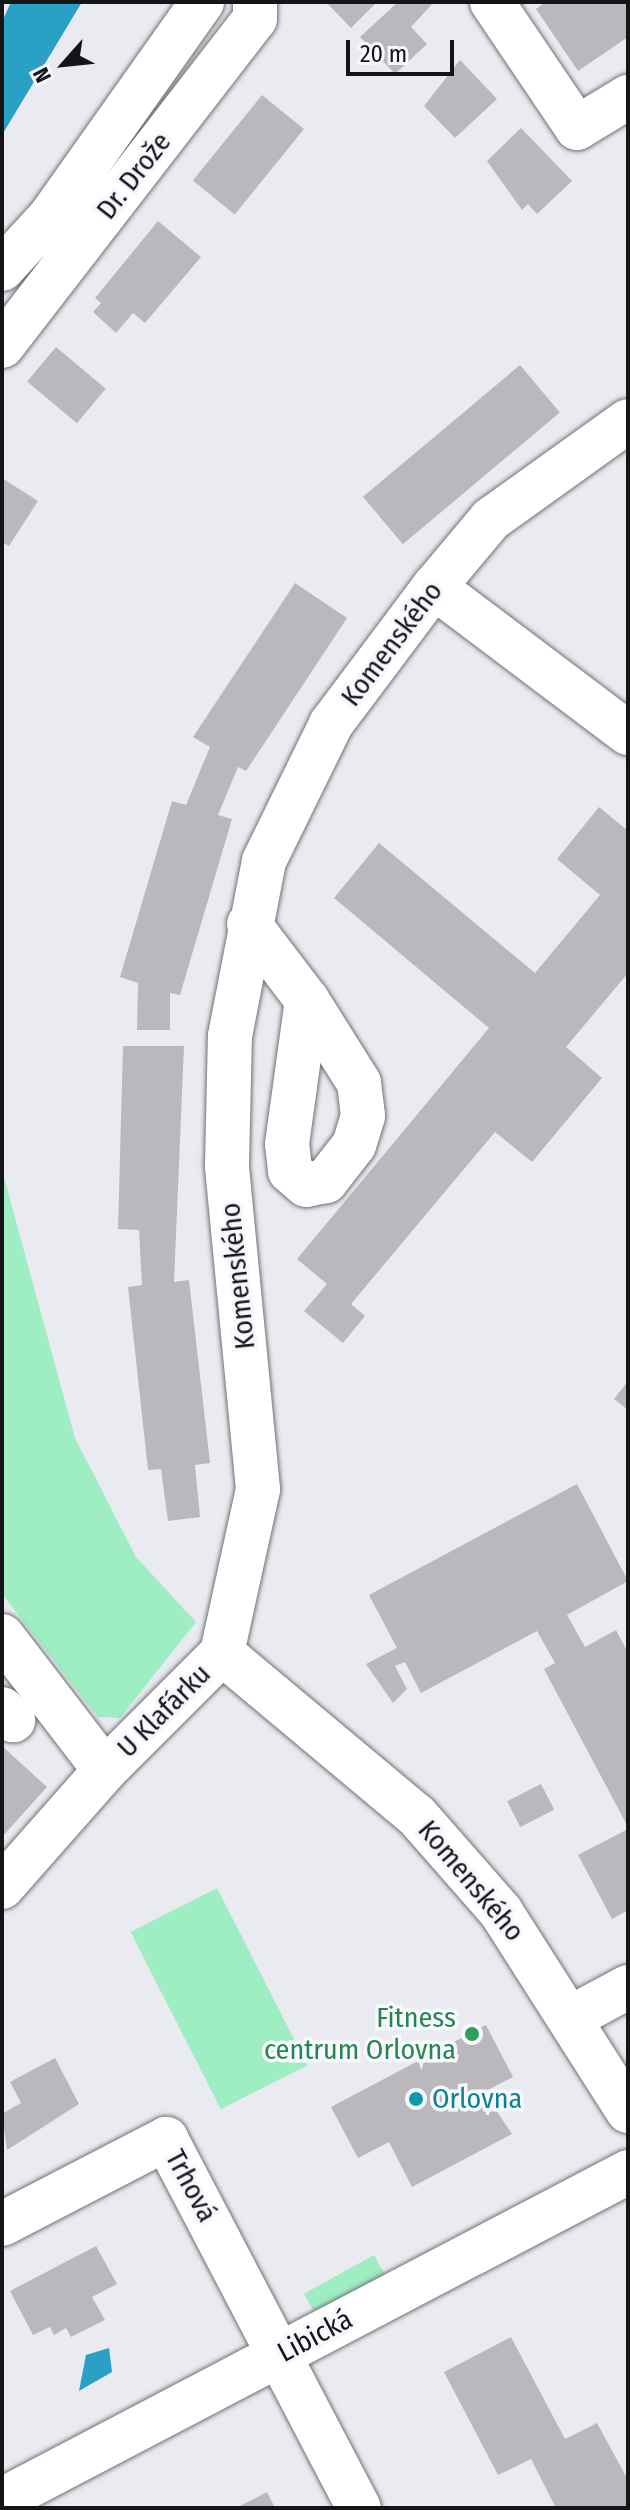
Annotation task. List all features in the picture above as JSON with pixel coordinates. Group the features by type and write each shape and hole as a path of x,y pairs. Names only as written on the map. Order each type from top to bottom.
{"street":[{"name":"Dr. Drože","path":"2,269 50,217 202,2"},
{"name":"Dr. Drože","path":"2,346 255,19 255,2"},
{"path":"492,2 577,128 628,97"},
{"name":"Komenského","path":"628,421 491,519 434,587 331,724 264,861 249,924 230,1036 227,1165 258,1489 222,1653 417,1816 501,1912 574,2016 628,2111"},
{"path":"434,587 628,733"},
{"path":"249,924 307,1000"},
{"name":"U Klafárku","path":"2,1636 105,1770"},
{"name":"U Klafárku","path":"2,1887 105,1770 222,1653"},
{"path":"574,2016 628,1987"},
{"name":"Trhová","path":"2,2224 166,2139 279,2355"},
{"name":"Libická","path":"2,2500 628,2172"},
{"path":"279,2355 359,2508"}],"green space":[{"path":"2,1170 75,1438 136,1557 196,1622 120,1718 98,1717 2,1594"},
{"path":"217,1888 307,2065 221,2109 131,1932"},
{"path":"374,2255 387,2278 317,2317 304,2294"}],"water":[{"path":"11,2 82,2 2,135 2,22"},
{"path":"109,2348 112,2372 79,2391 86,2355"}],"building":[{"path":"326,2 377,2 351,28"},
{"path":"398,2 434,2 411,27 427,44 395,74 360,37"},
{"path":"546,2 628,2 628,37 578,71 536,9"},
{"path":"460,60 497,99 455,138 424,106"},
{"path":"262,95 304,129 235,214 193,180"},
{"path":"521,128 572,181 537,214 528,204 522,210 487,161"},
{"path":"158,221 201,257 145,323 133,313 116,333 93,312 101,303 95,298"},
{"path":"56,347 106,389 77,423 27,381"},
{"path":"520,365 560,412 403,544 363,497"},
{"path":"2,478 38,501 9,546 2,542"},
{"path":"295,583 347,618 246,771 238,767 218,815 232,819 180,995 170,993 170,1030 137,1030 138,983 120,977 172,801 186,805 210,747 193,737"},
{"path":"599,807 628,831 628,973 566,1047 602,1078 532,1162 495,1132 351,1304 365,1316 343,1343 304,1311 327,1284 297,1259 489,1028 334,898 379,843 535,973 600,895 557,859"},
{"path":"123,1046 184,1046 174,1282 189,1280 210,1463 195,1465 200,1517 168,1521 161,1469 148,1470 128,1287 142,1285 139,1230 118,1229"},
{"path":"628,1381 628,1410 614,1399"},
{"path":"577,1484 628,1581 567,1615 585,1647 616,1630 628,1653 628,1827 544,1669 555,1663 537,1631 421,1693 405,1662 395,1666 407,1689 393,1703 366,1664 397,1648 369,1595"},
{"path":"2,1746 47,1787 2,1837"},
{"path":"541,1784 554,1810 520,1827 507,1801"},
{"path":"628,1829 628,1910 612,1919 578,1855"},
{"name":"Orlovna","path":"486,2025 513,2077 484,2092 512,2134 412,2187 389,2142 358,2158 331,2107"},
{"path":"55,2058 79,2104 7,2150 2,2114 21,2103 10,2082"},
{"path":"96,2246 117,2284 92,2297 105,2320 71,2337 66,2328 54,2335 50,2327 33,2335 10,2291"},
{"path":"511,2337 565,2439 597,2423 628,2480 628,2508 556,2508 531,2459 498,2475 444,2372"},
{"path":"267,2492 275,2508 236,2508"}],"place":[{"name":"Fitness centrum Orlovna","path":"472,2034"},
{"name":"Orlovna","path":"416,2099"}]}
